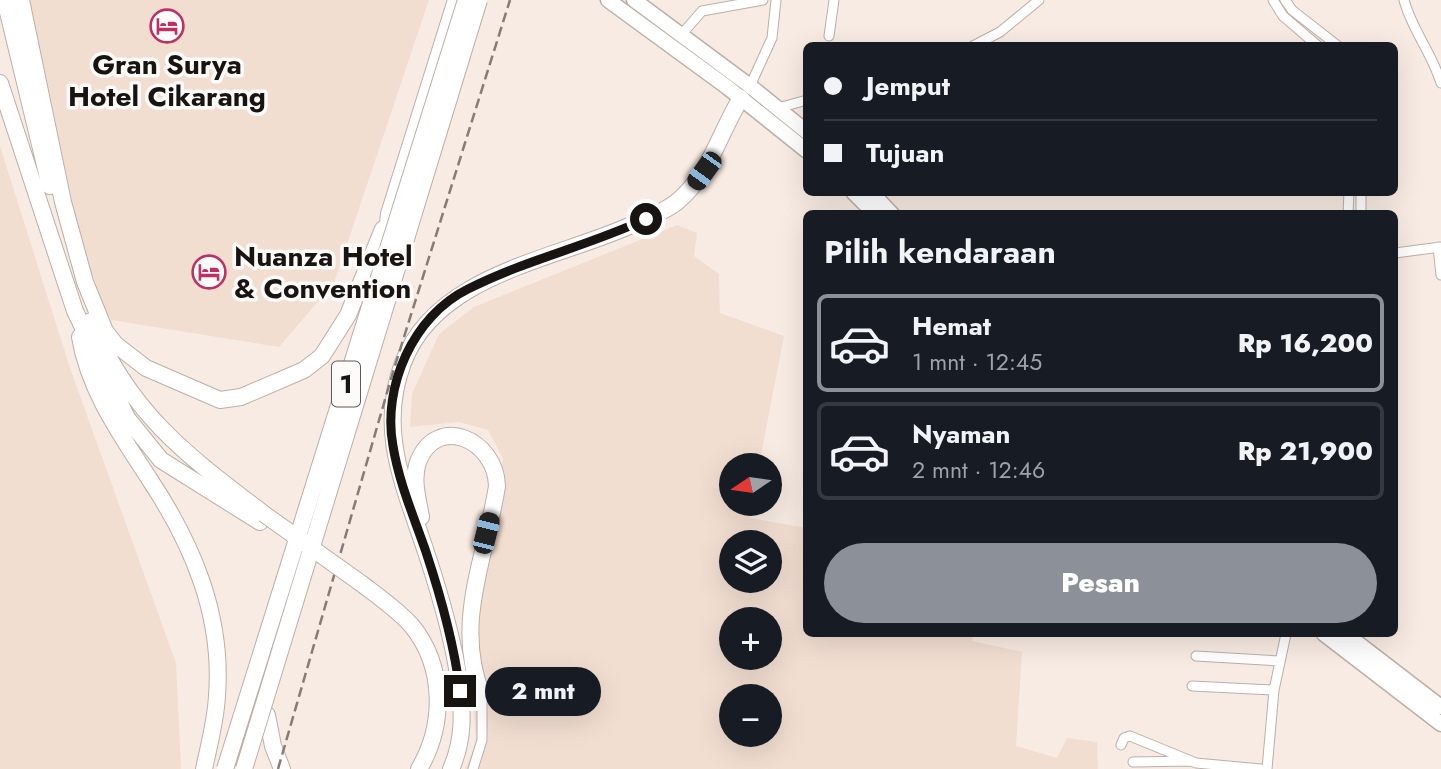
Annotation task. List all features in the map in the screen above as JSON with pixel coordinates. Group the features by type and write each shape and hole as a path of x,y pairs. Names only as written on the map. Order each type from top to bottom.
{"highway":[{"path":"5,0 60,226 102,347 154,424 174,444 262,518 413,628 433,667 438,697 437,722 419,769"},
{"path":"21,0 63,202 85,282 105,331 115,344 146,368 220,400 241,397 304,370 322,356 348,315 390,214"},
{"name":"1","path":"225,769 385,247 390,214 456,0"},
{"name":"1","path":"225,769 466,0"},
{"name":"1","path":"244,769 479,0"},
{"name":"1","path":"251,769 487,0"},
{"path":"0,83 75,311 127,418 153,450 185,477 262,518"},
{"path":"451,769 462,735 455,654 427,554 400,479 391,420 403,363 414,340 443,306 466,289 625,229 673,205 704,171 746,92"},
{"path":"75,311 81,346 97,393 119,434 174,517 196,562 210,610 218,646 217,699 204,769"},
{"path":"427,554 416,487 419,461 437,441 456,436 468,438 483,448 497,475 496,494 469,620 473,665 482,695"},
{"path":"360,587 400,625 414,646 426,673 429,717 418,753 409,769"},
{"path":"267,715 273,746 282,769"}],"main road":[{"path":"608,0 746,92"},
{"path":"634,0 682,34 774,114 803,146"},
{"path":"774,114 803,130"},
{"path":"857,196 871,210"},
{"path":"875,196 888,210"},
{"path":"1328,637 1441,724"},
{"path":"1350,637 1441,707"}],"street":[{"path":"682,34 702,11 763,0"},
{"path":"746,92 772,38 776,0"},
{"path":"829,36 834,0"},
{"path":"980,42 1009,26 1039,0"},
{"path":"1273,0 1283,16 1313,42"},
{"path":"1285,0 1292,10 1333,42"},
{"path":"1404,0 1409,20 1438,63 1441,83"},
{"path":"774,114 803,102"},
{"path":"1398,253 1440,247 1441,275"},
{"path":"1267,769 1274,690 1285,637"},
{"path":"1196,656 1279,661"},
{"path":"1192,685 1274,690"},
{"path":"472,769 482,740 482,695"},
{"path":"1121,745 1125,738 1130,736 1191,761"},
{"path":"1133,762 1191,761 1261,769"}],"shaded area":[{"path":"28,0 429,0 334,283 279,347 111,320 101,301 79,232"},
{"path":"0,146 70,368 176,663 181,769 0,769"},
{"path":"677,225 697,233 694,256 719,274 720,313 784,336 761,453 719,453 719,516 749,516 803,527 803,637 973,637 972,641 1022,652 1016,746 1057,758 1067,738 1097,742 1098,769 465,769 476,743 468,629 503,459 488,430 459,422 410,427 412,394 439,334 474,307"}],"railway":[{"path":"278,769 393,372 510,0"}],"place":[{"name":"Gran Surya Hotel Cikarang","path":"167,26"},
{"name":"Nuanza Hotel & Convention","path":"209,272"}],"route":[{"path":"460,691 455,654 427,554 400,479 392,443 392,401 403,363 424,326 443,306 466,289 646,219"}]}
